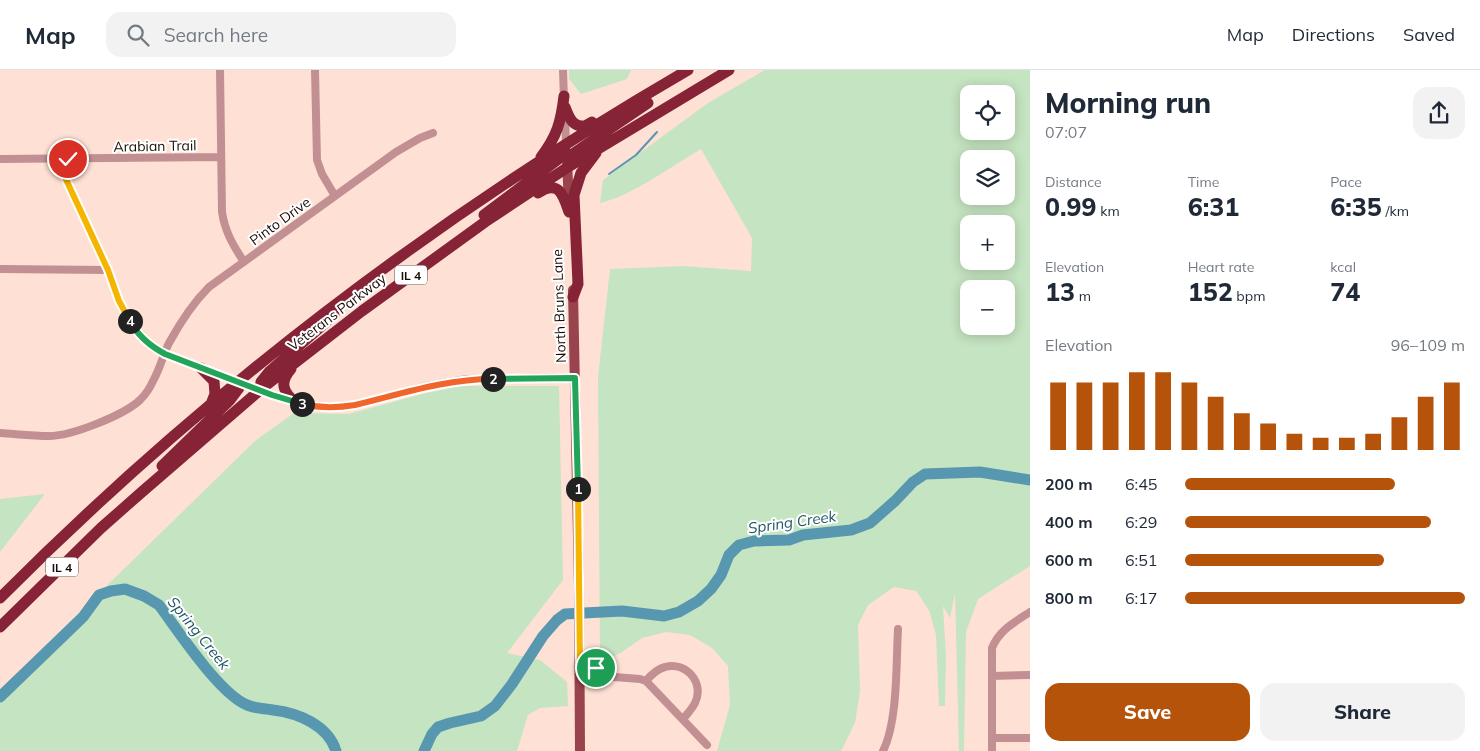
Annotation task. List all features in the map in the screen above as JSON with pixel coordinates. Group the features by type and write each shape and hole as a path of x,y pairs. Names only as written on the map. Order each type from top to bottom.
{"highway":[{"name":"Veterans Parkway","path":"0,598 106,496 212,404 314,322 392,264 537,163 688,70"},
{"path":"568,167 572,156 579,149 694,70"},
{"name":"Veterans Parkway","path":"0,627 124,508 260,390 362,311 439,254 568,167 729,70"},
{"path":"564,102 573,123 580,127 585,126 652,85 672,79"},
{"path":"537,163 560,126 564,102"},
{"path":"439,254 462,232 561,157 566,144"},
{"path":"573,297 578,284 574,195 583,170 602,146"},
{"path":"454,244 485,229 542,190 550,187 557,188 561,192 569,212"},
{"path":"260,390 262,382 269,372 392,264"},
{"path":"296,403 286,393 284,385 287,374 297,361"},
{"path":"201,368 214,380 215,394 212,404"},
{"path":"124,508 148,479 230,400 239,388 239,382"}],"main road":[{"name":"North Bruns Lane","path":"566,144 575,378 580,632 580,751"}],"street":[{"path":"220,70 222,212 224,227 244,262"},
{"path":"315,70 317,160 322,174 335,196"},
{"name":"North Bruns Lane","path":"563,70 566,144"},
{"name":"Pinto Drive","path":"0,432 50,436 64,434 102,421 128,409 140,400 154,382 170,342 198,298 209,287 410,143 433,133"},
{"name":"Arabian Trail","path":"0,159 57,160 221,157"},
{"path":"57,160 108,270 119,301 133,327 147,342 165,354 296,403 316,407 362,404 426,386 467,379 575,378"},
{"path":"0,269 108,270"},
{"path":"992,751 992,648 996,638 1002,631 1030,612"},
{"path":"883,751 889,738 893,720 898,629"},
{"path":"646,681 652,674 669,666 683,668 689,672 696,684 697,697 695,704 682,719"},
{"path":"580,668 596,668 614,677 646,681 707,746"},
{"path":"992,676 1030,676"},
{"path":"992,738 1030,738"}],"green space":[{"path":"569,70 631,70 627,79 581,94 569,79"},
{"path":"765,70 1030,70 1030,566 978,599 966,632 964,751 959,751 955,593 950,618 943,606 946,657 945,706 939,706 936,635 929,610 916,591 894,587 868,605 858,625 860,691 855,723 841,751 717,751 730,705 728,666 712,648 690,635 666,632 642,638 611,658 600,659 598,377 610,269 683,266 751,271 752,238 701,149 638,187 612,200 600,203 603,180 708,103"},
{"path":"461,386 559,386 563,580 507,653 540,660 567,682 568,706 540,708 528,715 517,751 0,751 0,690 256,440 294,413 349,414 426,393"},
{"path":"45,494 0,552 0,499"}],"waterway":[{"path":"609,174 636,155 657,132"},
{"name":"Spring Creek","path":"424,751 432,734 438,727 481,716 495,706 512,684 543,636 565,614 622,611 664,616 679,612 698,601 711,589 721,575 729,555 739,545 754,541 789,540 803,535 851,530 870,523 913,482 925,474 980,472 1030,480"},
{"name":"Spring Creek","path":"0,697 83,617 99,595 125,589 144,596 159,605 209,672 232,695 250,706 302,717 319,727 332,742 336,751"}],"route":[{"path":"68,159 57,160 108,270 119,301 140,336 165,354 296,403 324,407 355,405 426,386 467,379 575,378 580,668 596,668"}]}
